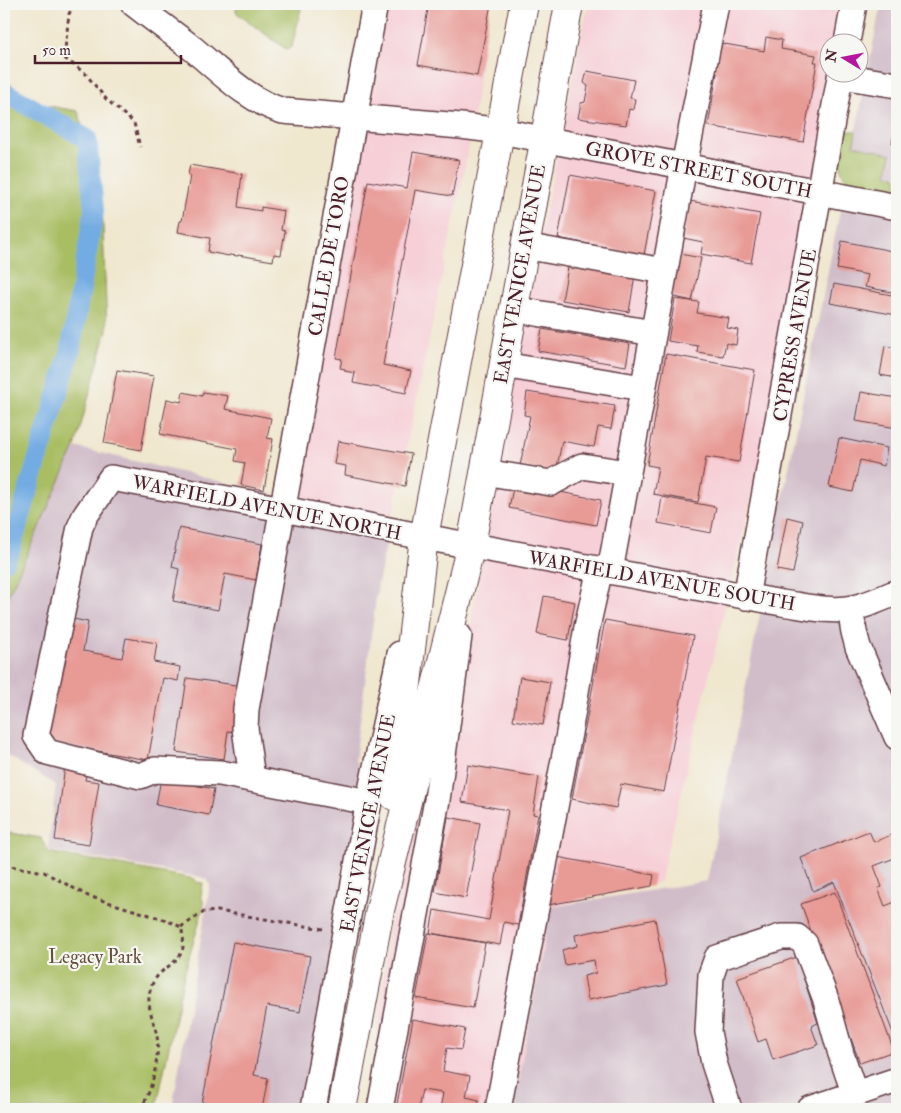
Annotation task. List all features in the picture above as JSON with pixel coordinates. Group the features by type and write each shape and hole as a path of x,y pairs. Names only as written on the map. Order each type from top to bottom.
{"main road":[{"name":"EAST VENICE AVENUE","path":"380,910 424,537 524,4"},
{"name":"EAST VENICE AVENUE","path":"343,1106 380,910 471,545 568,4"}],"street":[{"name":"GROVE STREET SOUTH","path":"134,4 243,91 262,103 290,113 501,131 897,207"},
{"name":"CALLE DE TORO","path":"252,778 246,714 375,4"},
{"path":"498,1109 569,733 587,627 605,570 627,473 716,4"},
{"path":"849,32 854,4"},
{"path":"868,80 897,86"},
{"name":"CYPRESS AVENUE","path":"746,597 840,82"},
{"path":"524,246 664,271"},
{"path":"513,309 653,333"},
{"path":"503,365 643,388"},
{"path":"484,472 551,483 582,466 627,473"},
{"name":"WARFIELD AVENUE NORTH","path":"252,778 220,773 155,770 140,776 47,752 36,736 80,527 85,516 111,478 424,537"},
{"name":"WARFIELD AVENUE SOUTH","path":"424,537 746,597 804,606 850,609 897,592"},
{"name":"EAST VENICE AVENUE","path":"313,1109 370,802 424,537"},
{"name":"EAST VENICE AVENUE","path":"380,1109 437,800 471,545"},
{"path":"850,609 858,647 897,737"},
{"path":"252,778 370,802"},
{"path":"729,1109 714,1063 708,1032 711,975 717,958 781,937 796,937 805,944 826,997 855,1094"},
{"path":"810,1109 897,1080"}],"path":[{"path":"74,4 69,14 64,58 85,73 106,100 134,122 140,147"},
{"path":"4,864 44,872 88,896 166,920 181,927"},
{"path":"181,927 204,912 218,911 323,929"},
{"path":"140,1109 146,1100 158,1049 157,1037 149,1009 149,993 157,977 182,953 184,944 181,927"}],"shaded area":[{"path":"378,4 489,4 470,142 391,522 286,497"},
{"path":"588,4 868,4 862,32 818,32 818,82 850,82 660,882 551,907 513,1109 369,1109 391,912 420,798 443,781 533,273"},
{"path":"881,4 897,4 897,1109 513,1109 551,907 707,881 866,82 868,82 868,70"},
{"path":"75,447 391,522 378,583 355,760 379,798 326,1109 172,1109 210,885 207,880 201,877 48,850 56,785 4,753 4,602"}],"green space":[{"path":"237,4 302,4 292,47 286,49 238,14 236,11"},
{"path":"4,100 78,111 102,202 107,330 75,447 4,602"},
{"path":"846,131 856,131 854,145 891,154 887,174 897,177 897,192 861,187 847,179 842,173 840,164 841,148"},
{"name":"Legacy Park","path":"4,832 41,838 48,852 195,879 196,882 203,883 201,895 204,905 184,975 156,1109 4,1109"}],"building":[{"path":"429,4 491,4 477,76 418,65"},
{"path":"766,37 782,40 781,49 816,55 814,62 817,62 803,142 708,126 717,73 714,73 719,43 764,51"},
{"path":"587,71 634,80 630,98 635,99 633,110 629,109 626,125 578,118 581,103 585,102 588,86 584,83"},
{"path":"897,120 897,144 892,143"},
{"path":"413,152 459,160 452,196 415,190 383,365 411,371 406,393 353,383 355,373 340,368 342,359 336,358 368,181 407,188"},
{"path":"190,165 242,174 238,207 261,211 261,207 284,211 281,230 285,231 281,255 274,254 273,261 208,252 210,238 178,232 180,221 182,221 190,176 188,175"},
{"path":"570,175 656,191 644,255 558,238"},
{"path":"690,201 760,214 751,263 701,254 703,242 683,238"},
{"path":"842,241 897,252 897,293 865,287 868,275 837,269"},
{"path":"680,254 701,258 692,301 671,296"},
{"path":"569,262 635,275 629,312 562,300"},
{"path":"834,284 897,296 897,315 830,303"},
{"path":"675,299 699,302 697,313 729,318 727,328 738,330 736,345 726,343 723,356 697,352 698,346 668,341"},
{"path":"542,329 630,344 626,366 538,351"},
{"path":"885,346 897,348 897,378 880,375"},
{"path":"666,354 755,370 739,462 706,457 698,502 653,494 658,467 647,465"},
{"path":"117,370 154,376 141,450 104,443"},
{"path":"183,392 202,396 203,392 228,396 225,409 271,418 267,438 273,439 264,490 241,485 245,463 235,461 237,449 160,434 167,399 181,402"},
{"path":"527,392 615,406 611,429 598,427 594,447 562,441 556,473 520,466 530,416 524,415"},
{"path":"861,392 897,398 897,428 856,421"},
{"path":"839,438 887,448 884,466 860,460 853,492 829,487"},
{"path":"338,441 411,454 405,486 345,475 346,466 334,464"},
{"path":"514,483 601,500 596,525 509,508"},
{"path":"662,497 716,507 711,533 658,523"},
{"path":"787,517 803,521 793,573 777,570"},
{"path":"179,528 262,544 256,580 225,574 218,610 173,601 179,569 172,567"},
{"path":"544,596 575,602 568,640 537,634"},
{"path":"69,618 88,622 83,651 122,658 126,638 157,643 154,662 180,667 178,681 163,678 148,760 46,742"},
{"path":"605,620 693,636 664,792 621,784 616,808 572,799"},
{"path":"520,677 550,682 543,725 513,720"},
{"path":"187,678 242,686 235,732 228,731 224,759 176,752"},
{"path":"468,765 539,777 533,814 538,815 518,925 504,922 500,945 430,933 434,910 489,920 508,810 462,802"},
{"path":"65,766 87,769 85,780 99,782 89,845 55,840"},
{"path":"161,779 214,789 209,815 156,805"},
{"path":"448,817 480,823 466,898 435,892"},
{"path":"869,831 874,842 897,834 897,857 874,866 882,887 878,888 885,906 895,902 897,906 897,944 894,945 897,954 897,1043 834,882 813,891 801,858"},
{"path":"557,857 654,875 652,886 548,905"},
{"path":"835,892 894,1051 860,1063 801,904"},
{"path":"655,919 667,985 588,1000 584,976 596,973 594,960 565,965 562,950 577,946 575,935"},
{"path":"428,933 485,943 473,1008 416,998"},
{"path":"233,942 310,956 300,1012 267,1006 254,1075 268,1078 262,1109 201,1109"},
{"path":"797,957 818,1023 811,1026 818,1045 773,1060 766,1039 758,1042 737,978"},
{"path":"413,1019 465,1029 461,1050 447,1048 443,1071 470,1076 466,1097 479,1100 477,1109 440,1109 443,1093 422,1090 418,1109 396,1109"}],"waterway":[{"path":"4,92 87,139 94,211 70,353 10,551 4,561"}]}
